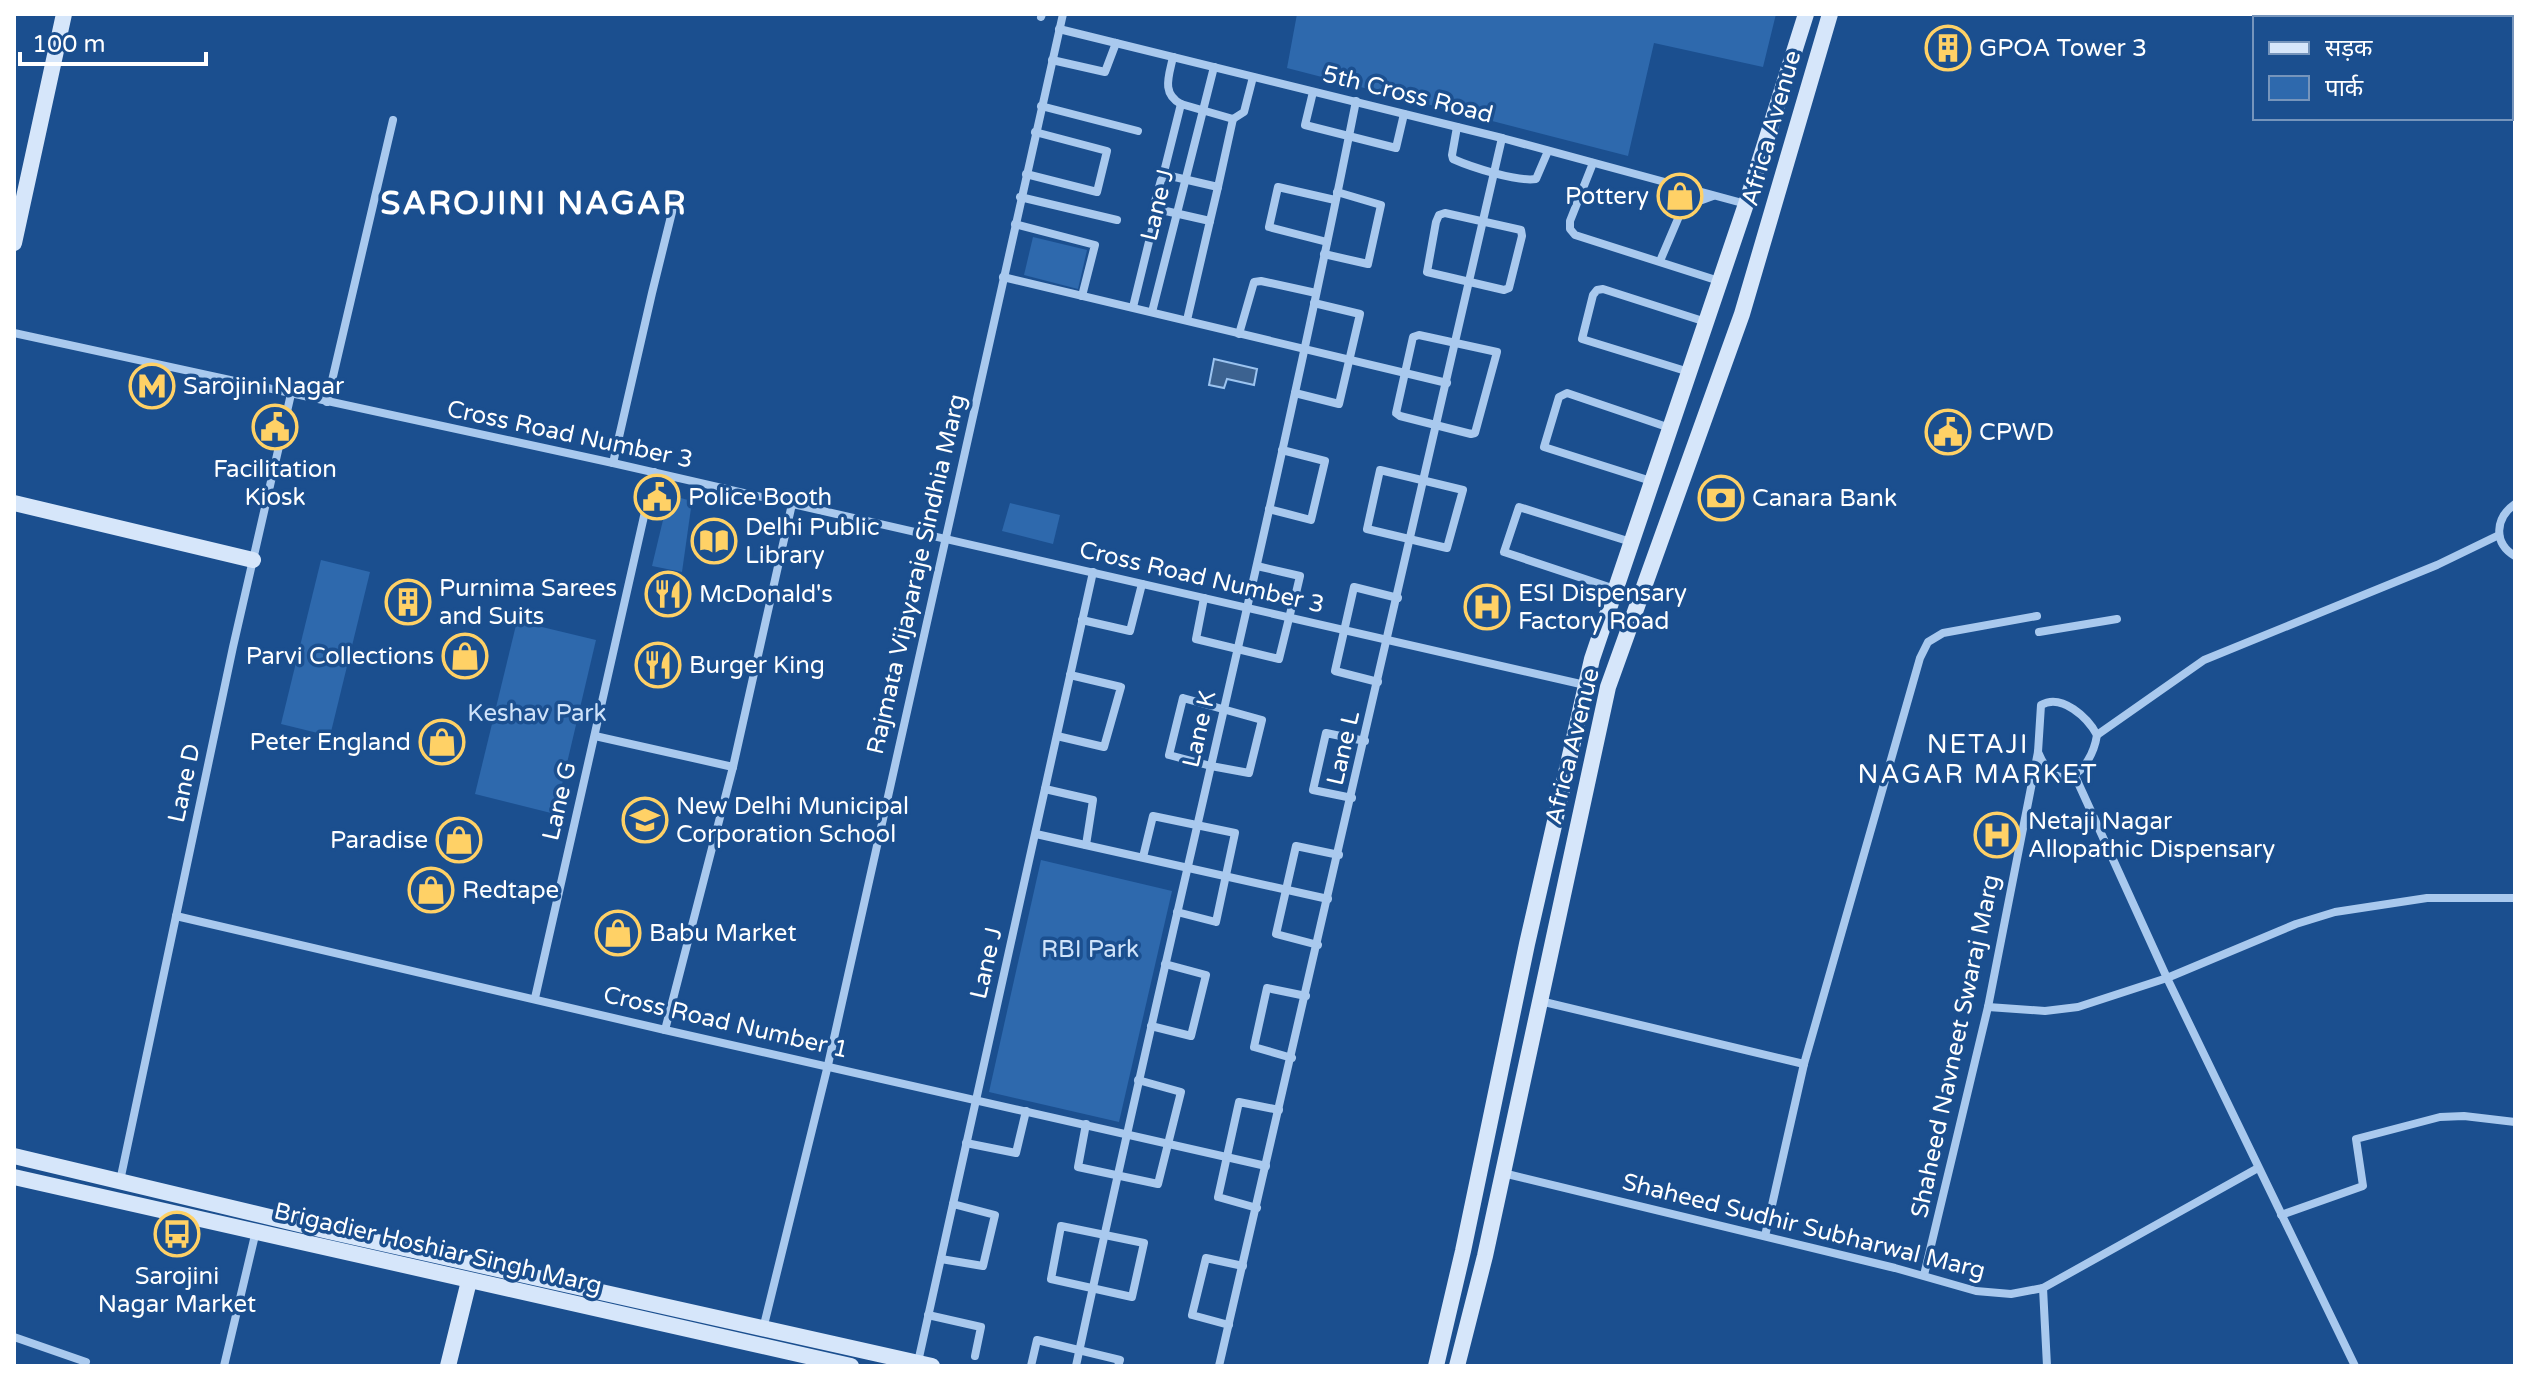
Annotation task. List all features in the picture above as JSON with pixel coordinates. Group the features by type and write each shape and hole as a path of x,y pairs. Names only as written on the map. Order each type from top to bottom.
{"main road":[{"path":"14,243 64,14"},
{"name":"Africa Avenue","path":"1436,1366 1585,685 1746,204 1806,14"},
{"name":"Africa Avenue","path":"1457,1366 1485,1256 1608,687 1742,314 1830,14"},
{"path":"14,503 253,560"},
{"name":"Brigadier Hoshiar Singh Marg","path":"14,1156 472,1264 925,1364"},
{"name":"Brigadier Hoshiar Singh Marg","path":"14,1177 851,1366"},
{"path":"448,1366 469,1281"}],"street":[{"name":"Rajmata Vijayaraje Sindhia Marg","path":"759,1346 828,1065 1063,14"},
{"name":"5th Cross Road","path":"1059,29 1502,138 1746,204"},
{"path":"1052,60 1105,72 1116,43"},
{"path":"1173,57 1167,90 1173,99 1233,119"},
{"name":"Lane J","path":"1152,312 1214,67"},
{"path":"1187,320 1233,119 1244,112 1253,77"},
{"path":"1313,92 1305,125 1349,137 1396,148 1404,114"},
{"name":"Lane K","path":"1076,1366 1138,1080 1248,608 1356,101"},
{"path":"1133,307 1157,209 1154,205 1181,104"},
{"path":"1041,106 1138,131"},
{"path":"327,402 393,120"},
{"path":"1457,127 1453,159 1495,172 1536,179 1548,151"},
{"path":"1026,174 1097,192 1107,151 1035,132"},
{"name":"Lane L","path":"1219,1366 1502,138"},
{"path":"1593,163 1570,221 1570,229 1575,235 1720,282"},
{"path":"1163,176 1218,187"},
{"path":"1324,254 1368,264 1381,205 1278,187 1269,227 1327,242"},
{"path":"613,463 677,192"},
{"path":"1660,261 1683,207 1714,196"},
{"path":"1020,197 1117,220"},
{"path":"1157,209 1210,221"},
{"path":"1445,213 1521,230 1509,288 1504,290 1469,282 1427,272 1439,215 1445,213"},
{"path":"1015,224 1095,245 1082,296"},
{"path":"1003,277 1447,383"},
{"path":"1239,334 1254,282 1261,281 1360,314 1339,404 1295,393"},
{"path":"1689,372 1582,339 1593,295 1603,289 1706,322"},
{"name":"Cross Road Number 3","path":"14,333 654,472 1585,685"},
{"path":"1427,335 1456,342 1493,349 1497,355 1475,433 1397,415 1413,337 1427,335"},
{"path":"1651,481 1544,447 1559,397 1567,393 1670,428"},
{"name":"Lane D","path":"120,1181 291,394"},
{"path":"1269,509 1311,520 1325,461 1282,450"},
{"path":"1380,470 1463,490 1447,548 1411,540 1367,529 1380,470"},
{"name":"Lane G","path":"535,998 654,472"},
{"path":"665,1030 733,767 792,504"},
{"path":"2515,504 2502,516 2499,525 2502,544 2515,556"},
{"path":"1615,589 1504,552 1506,543 1519,507 1631,542"},
{"path":"2038,752 2043,763 2056,775 2067,778 2075,776 2092,756 2097,735 2204,660 2437,565 2499,535"},
{"path":"1204,598 1196,639 1279,659 1300,576 1257,566"},
{"name":"Lane J","path":"925,1364 928,1315 1093,572"},
{"path":"1082,620 1130,631 1142,584"},
{"path":"1378,682 1335,671 1354,587 1398,598"},
{"path":"1765,1236 1804,1064 1920,658 1928,642 1943,633 2037,616"},
{"path":"2039,632 2117,619"},
{"path":"1057,736 1104,747 1121,687 1070,675"},
{"path":"1183,698 1262,720 1249,773 1211,766 1169,755 1183,698"},
{"name":"Shaheed Navneet Swaraj Marg","path":"1924,1275 1988,1007 2038,752 2041,705 2047,701 2055,702 2075,710 2097,735"},
{"path":"1352,798 1313,790 1326,733 1365,741"},
{"path":"595,736 733,767"},
{"path":"2075,776 2167,978 2355,1366"},
{"path":"1045,789 1093,800 1086,845"},
{"path":"1143,857 1153,816 1235,833 1216,922 1177,912"},
{"path":"1036,834 1328,899"},
{"path":"1318,945 1276,934 1296,846 1339,855"},
{"path":"1988,1007 2060,1010 2167,978 2296,924 2335,912 2427,898 2515,898"},
{"name":"Cross Road Number 1","path":"176,916 1266,1166"},
{"path":"1151,1026 1191,1036 1206,975 1165,964"},
{"path":"1292,1058 1254,1047 1267,988 1306,996"},
{"path":"1539,1000 1804,1064"},
{"path":"1086,1124 1078,1167 1158,1184 1181,1092 1138,1080"},
{"path":"1257,1208 1218,1197 1239,1102 1279,1110"},
{"path":"966,1143 1016,1153 1026,1111"},
{"path":"2281,1215 2363,1186 2356,1139 2440,1117 2464,1116 2515,1122"},
{"name":"Shaheed Sudhir Subharwal Marg","path":"1503,1173 1924,1275 1976,1291 2011,1294 2043,1288 2258,1168"},
{"path":"941,1259 983,1266 995,1215 953,1204"},
{"path":"224,1366 260,1214"},
{"path":"1061,1226 1105,1233 1144,1243 1132,1297 1051,1279 1061,1226"},
{"path":"1229,1325 1192,1315 1206,1258 1243,1266"},
{"path":"469,1281 472,1264"},
{"path":"2043,1288 2047,1366"},
{"path":"928,1315 981,1327 975,1356"},
{"path":"14,1337 86,1362"},
{"path":"1031,1366 1037,1340 1120,1360 1118,1366"}],"green space":[{"path":"1297,14 1776,14 1763,67 1654,43 1628,156 1287,68"},
{"path":"1033,237 1087,250 1078,289 1024,275"},
{"path":"669,495 692,501 682,572 652,566"},
{"path":"1010,503 1060,515 1053,544 1002,531"},
{"path":"321,560 370,572 330,736 281,724"},
{"name":"Keshav Park","path":"517,621 596,640 555,814 475,794"},
{"name":"RBI Park","path":"1041,860 1172,891 1119,1122 989,1092"}],"shaded area":[{"path":"1214,359 1257,369 1254,385 1227,379 1224,388 1209,385"}],"place":[{"name":"GPOA Tower 3","path":"1948,48"},
{"name":"Pottery","path":"1680,196"},
{"name":"Sarojini Nagar","path":"152,386"},
{"name":"Facilitation Kiosk","path":"275,427"},
{"name":"CPWD","path":"1948,432"},
{"name":"Police Booth","path":"657,497"},
{"name":"Canara Bank","path":"1721,498"},
{"name":"Delhi Public Library","path":"714,541"},
{"name":"McDonald's","path":"668,594"},
{"name":"Purnima Sarees and Suits","path":"408,602"},
{"name":"ESI Dispensary Factory Road","path":"1487,607"},
{"name":"Parvi Collections","path":"465,656"},
{"name":"Burger King","path":"658,665"},
{"name":"Peter England","path":"442,742"},
{"name":"New Delhi Municipal Corporation School","path":"645,820"},
{"name":"Netaji Nagar Allopathic Dispensary","path":"1997,835"},
{"name":"Paradise","path":"459,840"},
{"name":"Redtape","path":"431,890"},
{"name":"Babu Market","path":"618,933"},
{"name":"Sarojini Nagar Market","path":"177,1234"}],"district":[{"name":"SAROJINI NAGAR","path":"534,203"},
{"name":"NETAJI NAGAR MARKET","path":"1978,759"}]}
